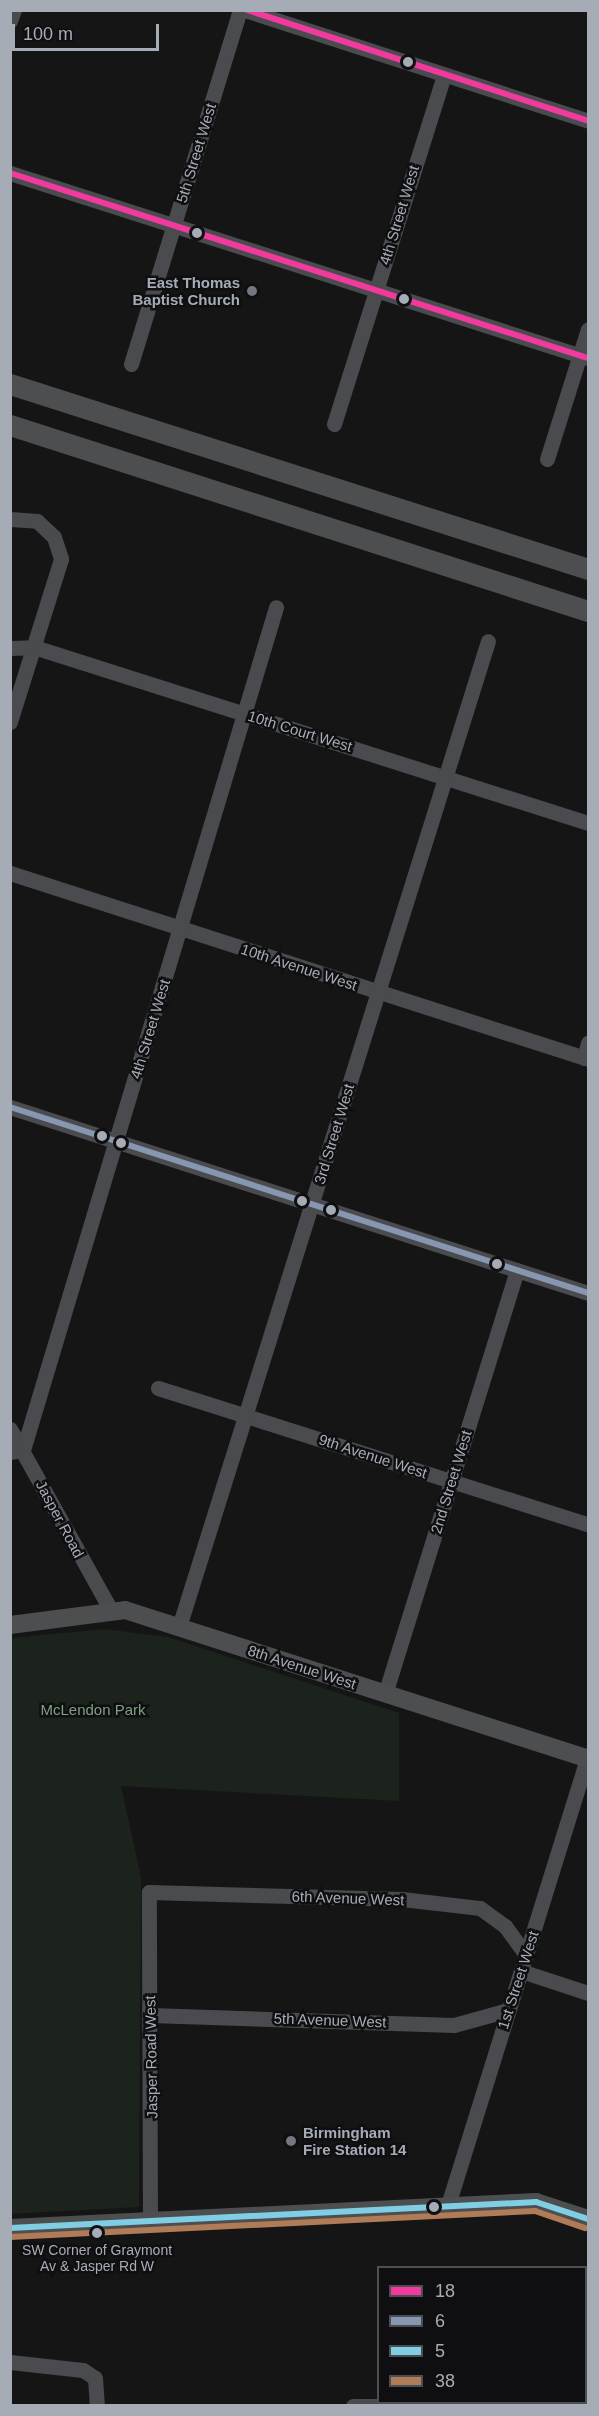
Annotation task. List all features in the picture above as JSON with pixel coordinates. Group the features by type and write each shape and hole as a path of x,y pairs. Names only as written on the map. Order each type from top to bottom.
{"highway":[{"path":"10,384 588,569"},
{"path":"10,425 588,611"}],"main road":[{"name":"8th Avenue West","path":"10,1624 110,1610 125,1610 588,1758"},
{"path":"10,2228 536,2202 588,2219"}],"street":[{"path":"10,21 14,10"},
{"name":"5th Street West","path":"131,364 240,10"},
{"path":"245,10 588,121"},
{"name":"4th Street West","path":"334,424 444,75"},
{"path":"10,173 584,356"},
{"path":"548,459 584,356 588,329"},
{"path":"10,519 37,521 54,537 61,559 10,723"},
{"name":"4th Street West","path":"17,1451 116,1141 276,607"},
{"name":"3rd Street West","path":"179,1627 488,641"},
{"name":"10th Court West","path":"10,648 34,647 588,823"},
{"name":"10th Avenue West","path":"10,873 378,992 587,1053"},
{"path":"10,1107 588,1293"},
{"name":"2nd Street West","path":"385,1694 518,1270"},
{"name":"9th Avenue West","path":"158,1388 588,1524"},
{"name":"Jasper Road","path":"10,1429 17,1451 110,1610"},
{"name":"1st Street West","path":"448,2205 588,1758"},
{"name":"6th Avenue West","path":"149,1892 402,1899 480,1908 505,1926 526,1955"},
{"name":"Jasper Road West","path":"149,1892 150,2222"},
{"path":"521,1971 588,1993"},
{"name":"5th Avenue West","path":"150,2015 454,2025 508,2010"},
{"path":"10,2362 83,2370 95,2378 97,2406"},
{"path":"352,2406 378,2406"}],"green space":[{"name":"McLendon Park","path":"104,1629 168,1637 399,1713 399,1801 121,1786 141,1877 139,2207 11,2214 11,1638"}],"transit line":[{"name":"18","path":"247,10 588,121"},
{"name":"18","path":"10,173 588,358"},
{"name":"6","path":"10,1107 588,1293"},
{"name":"5","path":"10,2228 536,2202 588,2219"},
{"name":"38","path":"10,2237 535,2211 585,2228"}],"place":[{"name":"East Thomas Baptist Church","path":"252,291"},
{"name":"Birmingham Fire Station 14","path":"291,2141"},
{"name":"SW Corner of Graymont Av & Jasper Rd W","path":"97,2233"}]}
